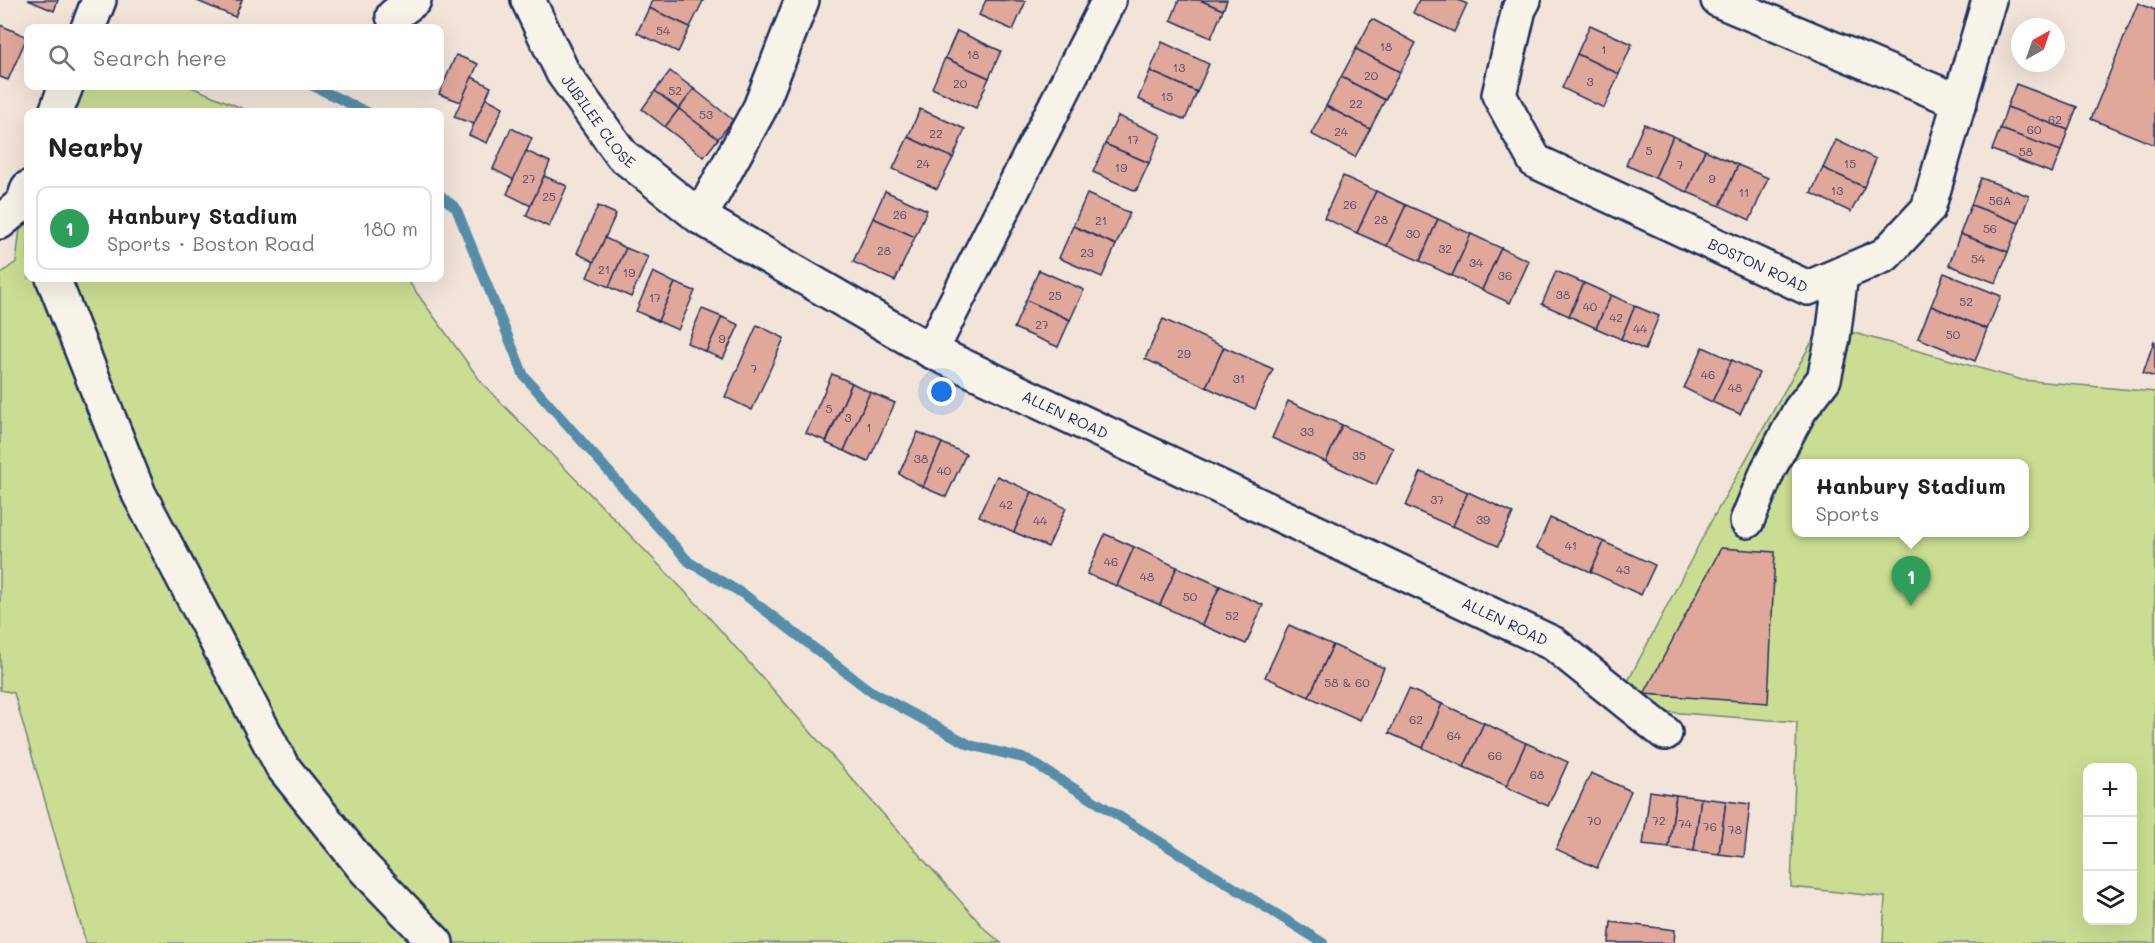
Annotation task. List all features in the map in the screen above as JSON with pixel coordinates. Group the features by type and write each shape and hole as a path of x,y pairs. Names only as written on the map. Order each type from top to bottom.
{"street":[{"path":"90,24 99,0"},
{"name":"JUBILEE CLOSE","path":"528,0 563,73 622,155 700,217 931,351"},
{"path":"700,217 760,108 802,0"},
{"path":"931,351 1108,0"},
{"name":"BOSTON ROAD","path":"1524,0 1519,9 1499,95 1535,161 1808,288 1886,255 1928,209 1989,0"},
{"path":"1718,0 1960,102"},
{"path":"58,108 64,90"},
{"path":"1747,521 1768,470 1800,410 1824,379 1833,338 1841,274"},
{"path":"55,282 139,494 282,766 364,868 436,943"},
{"name":"ALLEN ROAD","path":"931,351 1554,644 1665,733"}],"green space":[{"path":"65,90 199,90 241,108 59,108"},
{"path":"24,200 24,282 409,282 482,383 699,606 985,929 1001,943 86,943 14,693 0,690 0,274 16,262"},
{"path":"1822,324 2022,380 2155,392 2155,943 1883,943 1885,897 1791,887 1797,722 1654,711 1626,685 1708,527"}],"building":[{"path":"28,0 58,0 54,11"},
{"path":"195,0 242,0 235,17"},
{"path":"652,0 703,1 690,27 649,8"},
{"path":"986,0 1026,1 1013,30 979,15"},
{"path":"1179,0 1200,0 1223,10 1211,38 1171,20"},
{"path":"1200,0 1227,0 1223,10"},
{"path":"1419,0 1458,0 1467,4 1454,32 1413,13"},
{"path":"2138,3 2155,10 2155,145 2091,119"},
{"path":"649,8 690,27 678,52 637,33"},
{"path":"1372,19 1416,43 1400,72 1356,49"},
{"path":"0,25 24,36 24,44 8,80 0,77"},
{"path":"1590,25 1632,44 1619,74 1577,54"},
{"path":"957,31 1001,51 989,78 945,58"},
{"path":"1162,42 1209,64 1197,92 1150,71"},
{"path":"1356,49 1400,72 1385,100 1341,77"},
{"path":"1577,54 1619,74 1604,108 1562,88"},
{"path":"456,55 478,64 461,102 439,94 441,90 444,90 444,83"},
{"path":"945,58 989,78 976,108 932,88"},
{"path":"670,71 694,89 679,109 655,91"},
{"path":"1150,71 1197,92 1185,120 1138,99"},
{"path":"472,77 491,87 474,124 454,117"},
{"path":"1341,77 1385,100 1370,129 1326,106"},
{"path":"2016,84 2077,107 2068,130 2007,107"},
{"path":"694,89 733,120 718,139 679,109"},
{"path":"655,91 679,109 665,127 642,109"},
{"path":"486,98 503,107 487,143 469,135"},
{"path":"1326,106 1370,129 1355,157 1311,134"},
{"path":"2007,107 2068,130 2061,151 2000,129"},
{"path":"679,109 718,139 704,157 665,127"},
{"path":"920,109 965,129 953,158 908,137"},
{"path":"1118,116 1161,135 1149,163 1105,144"},
{"path":"1644,124 1673,136 1655,178 1626,165"},
{"path":"511,128 532,138 514,180 493,169"},
{"path":"2000,129 2061,151 2052,173 1992,150"},
{"path":"1673,136 1705,150 1687,192 1655,178"},
{"path":"908,137 953,158 937,189 893,169"},
{"path":"1836,140 1876,159 1864,187 1823,168"},
{"path":"1105,144 1149,163 1136,191 1093,172"},
{"path":"1705,150 1738,165 1720,206 1687,192"},
{"path":"526,151 550,162 531,206 507,194"},
{"path":"1738,165 1768,178 1750,220 1720,206"},
{"path":"1823,168 1864,187 1851,212 1811,193"},
{"path":"544,176 567,186 549,227 526,216"},
{"path":"1343,176 1376,191 1357,233 1324,218"},
{"path":"1981,178 2029,196 2019,223 1971,205"},
{"path":"885,191 927,210 915,237 873,218"},
{"path":"1376,191 1406,205 1387,246 1357,233"},
{"path":"1087,194 1130,213 1116,245 1073,226"},
{"path":"1406,205 1438,219 1420,261 1387,246"},
{"path":"1971,205 2019,223 2008,252 1960,234"},
{"path":"598,206 616,214 594,262 577,253"},
{"path":"873,218 915,237 895,281 853,262"},
{"path":"1438,219 1471,234 1452,276 1420,261"},
{"path":"1073,226 1116,245 1102,277 1059,258"},
{"path":"1471,234 1501,248 1482,290 1452,276"},
{"path":"1960,234 2008,252 1996,283 1949,265"},
{"path":"605,238 626,248 609,287 587,277"},
{"path":"626,248 648,257 631,297 609,287"},
{"path":"1501,248 1529,261 1510,303 1482,290"},
{"path":"1039,270 1084,290 1070,320 1026,300"},
{"path":"1556,271 1584,283 1569,316 1542,304"},
{"path":"653,272 675,283 658,321 636,311"},
{"path":"1944,273 2001,296 1987,329 1931,306"},
{"path":"675,283 695,291 678,330 658,321"},
{"path":"1584,283 1611,295 1596,328 1569,316"},
{"path":"1611,295 1635,306 1621,339 1596,328"},
{"path":"1026,300 1070,320 1058,347 1014,328"},
{"path":"1635,306 1659,316 1645,350 1621,339"},
{"path":"1931,306 1987,329 1975,361 1918,338"},
{"path":"702,309 722,317 706,352 687,343"},
{"path":"722,317 739,325 723,359 706,352"},
{"path":"1163,319 1224,347 1206,387 1145,359"},
{"path":"757,325 784,338 752,410 725,397"},
{"path":"2155,342 2155,377 2143,373"},
{"path":"1224,347 1273,369 1255,409 1206,387"},
{"path":"1703,347 1732,360 1712,402 1684,388"},
{"path":"1732,360 1759,373 1740,414 1712,402"},
{"path":"832,374 852,383 826,441 806,433"},
{"path":"852,383 870,392 844,451 826,443"},
{"path":"870,392 895,403 868,462 844,451"},
{"path":"1288,401 1342,425 1326,462 1272,438"},
{"path":"1342,425 1393,448 1376,485 1326,462"},
{"path":"918,432 942,443 923,487 899,474"},
{"path":"942,443 966,454 946,497 923,487"},
{"path":"1421,472 1468,492 1453,527 1406,506"},
{"path":"997,476 1032,492 1014,532 979,516"},
{"path":"1032,492 1066,508 1048,547 1014,532"},
{"path":"1468,492 1513,513 1498,546 1453,526"},
{"path":"1550,518 1604,542 1591,572 1537,548"},
{"path":"1105,534 1134,547 1117,586 1087,574"},
{"path":"1604,542 1655,565 1641,595 1591,572"},
{"path":"1134,547 1177,567 1160,605 1117,586"},
{"path":"1721,548 1775,552 1768,703 1644,694"},
{"path":"1177,567 1220,586 1202,625 1160,605"},
{"path":"1220,586 1263,605 1246,644 1202,625"},
{"path":"1289,625 1333,645 1309,697 1265,677"},
{"path":"1333,645 1384,668 1360,720 1309,697"},
{"path":"1409,689 1442,704 1423,748 1389,733"},
{"path":"1442,704 1484,723 1464,767 1423,748"},
{"path":"1484,723 1526,743 1507,786 1464,767"},
{"path":"1526,743 1568,762 1548,806 1506,787"},
{"path":"1591,773 1631,791 1597,868 1556,849"},
{"path":"1650,791 1676,795 1669,848 1643,845"},
{"path":"1676,795 1701,798 1694,851 1669,848"},
{"path":"1701,798 1726,801 1719,854 1694,851"},
{"path":"1726,801 1750,804 1744,857 1719,854"},
{"path":"1611,922 1675,930 1674,943 1609,943"}],"waterway":[{"path":"321,90 359,108"},
{"path":"444,198 456,208 524,376 689,562 745,595 869,690 970,745 1027,759 1323,943"}],"place":[{"name":"Hanbury Stadium","path":"1911,606"}]}
